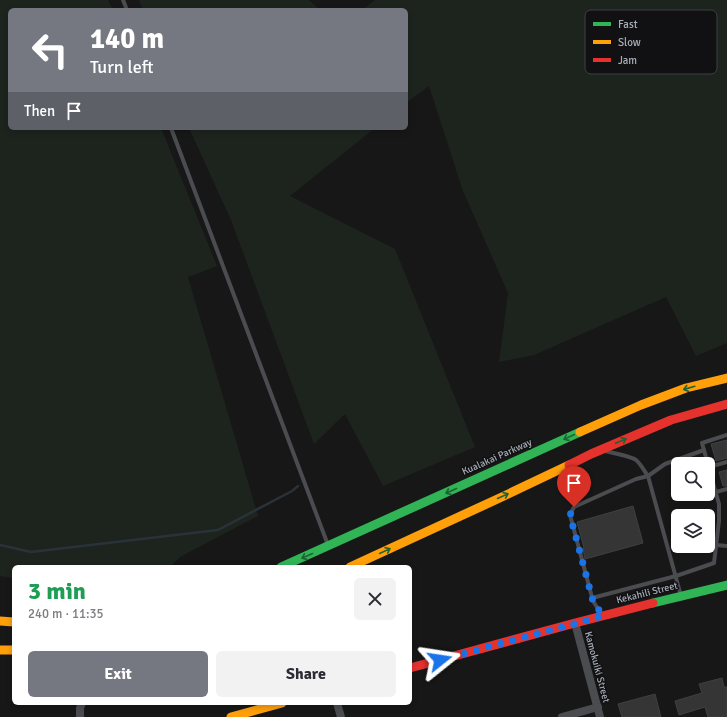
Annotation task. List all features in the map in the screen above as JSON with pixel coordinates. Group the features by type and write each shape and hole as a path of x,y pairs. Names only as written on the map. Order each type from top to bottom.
{"main road":[{"name":"Kualakai Parkway","path":"286,565 641,405 686,388 727,378"},
{"path":"354,565 601,450 671,420 727,404"},
{"name":"Kekahili Street","path":"412,667 575,623 727,585"},
{"path":"0,621 12,622"},
{"path":"0,650 12,650"},
{"path":"231,717 275,705"}],"street":[{"name":"Kamokuiki Street","path":"575,623 600,717"},
{"path":"80,717 81,705"},
{"path":"338,705 341,717"},
{"path":"562,717 598,707"}],"lane":[{"path":"172,130 329,546"},
{"path":"706,457 702,443 727,435"},
{"path":"601,450 636,460 648,476 682,596"},
{"path":"603,616 592,598 570,515 574,507 636,479 648,476 665,464 704,450"},
{"path":"715,465 727,462"},
{"path":"592,598 676,576 714,563 719,521 719,504 715,488"},
{"path":"716,492 727,489"},
{"path":"716,545 727,546"}],"shaded area":[{"path":"0,0 108,0 112,8 8,8 8,130 162,130 217,266 188,277 258,516 180,557 172,565 12,565 12,578 0,576"},
{"path":"139,0 309,0 318,8 142,8"},
{"path":"375,0 727,0 727,343 696,356 666,297 534,355 499,362 508,293 463,191 429,86 408,102 408,8 365,8"},
{"path":"190,130 372,130 290,196 395,249 475,447 383,486 345,414 314,444 231,220"}],"building":[{"path":"727,440 727,458 716,461 711,444"},
{"path":"727,470 727,486 723,486 719,472"},
{"path":"633,506 643,543 585,559 584,548 577,522"},
{"path":"722,678 724,687 727,687 727,717 708,717 705,707 679,715 675,701 702,693 699,684"},
{"path":"655,694 661,717 622,717 618,704"}],"waterway":[{"path":"0,545 31,552 218,530 292,491 298,486"}],"traffic: fast":[{"path":"285,565 580,432"},
{"path":"653,603 727,585"}],"traffic: slow":[{"path":"580,432 641,405 686,388 727,378"},
{"path":"354,565 569,465"},
{"path":"0,621 12,622"},
{"path":"0,650 12,650"},
{"path":"231,717 275,705"}],"traffic: jam":[{"path":"569,465 671,420 727,404"},
{"path":"412,667 653,603"}],"route":[{"path":"440,660 603,616 593,601 570,515 574,507"}]}
